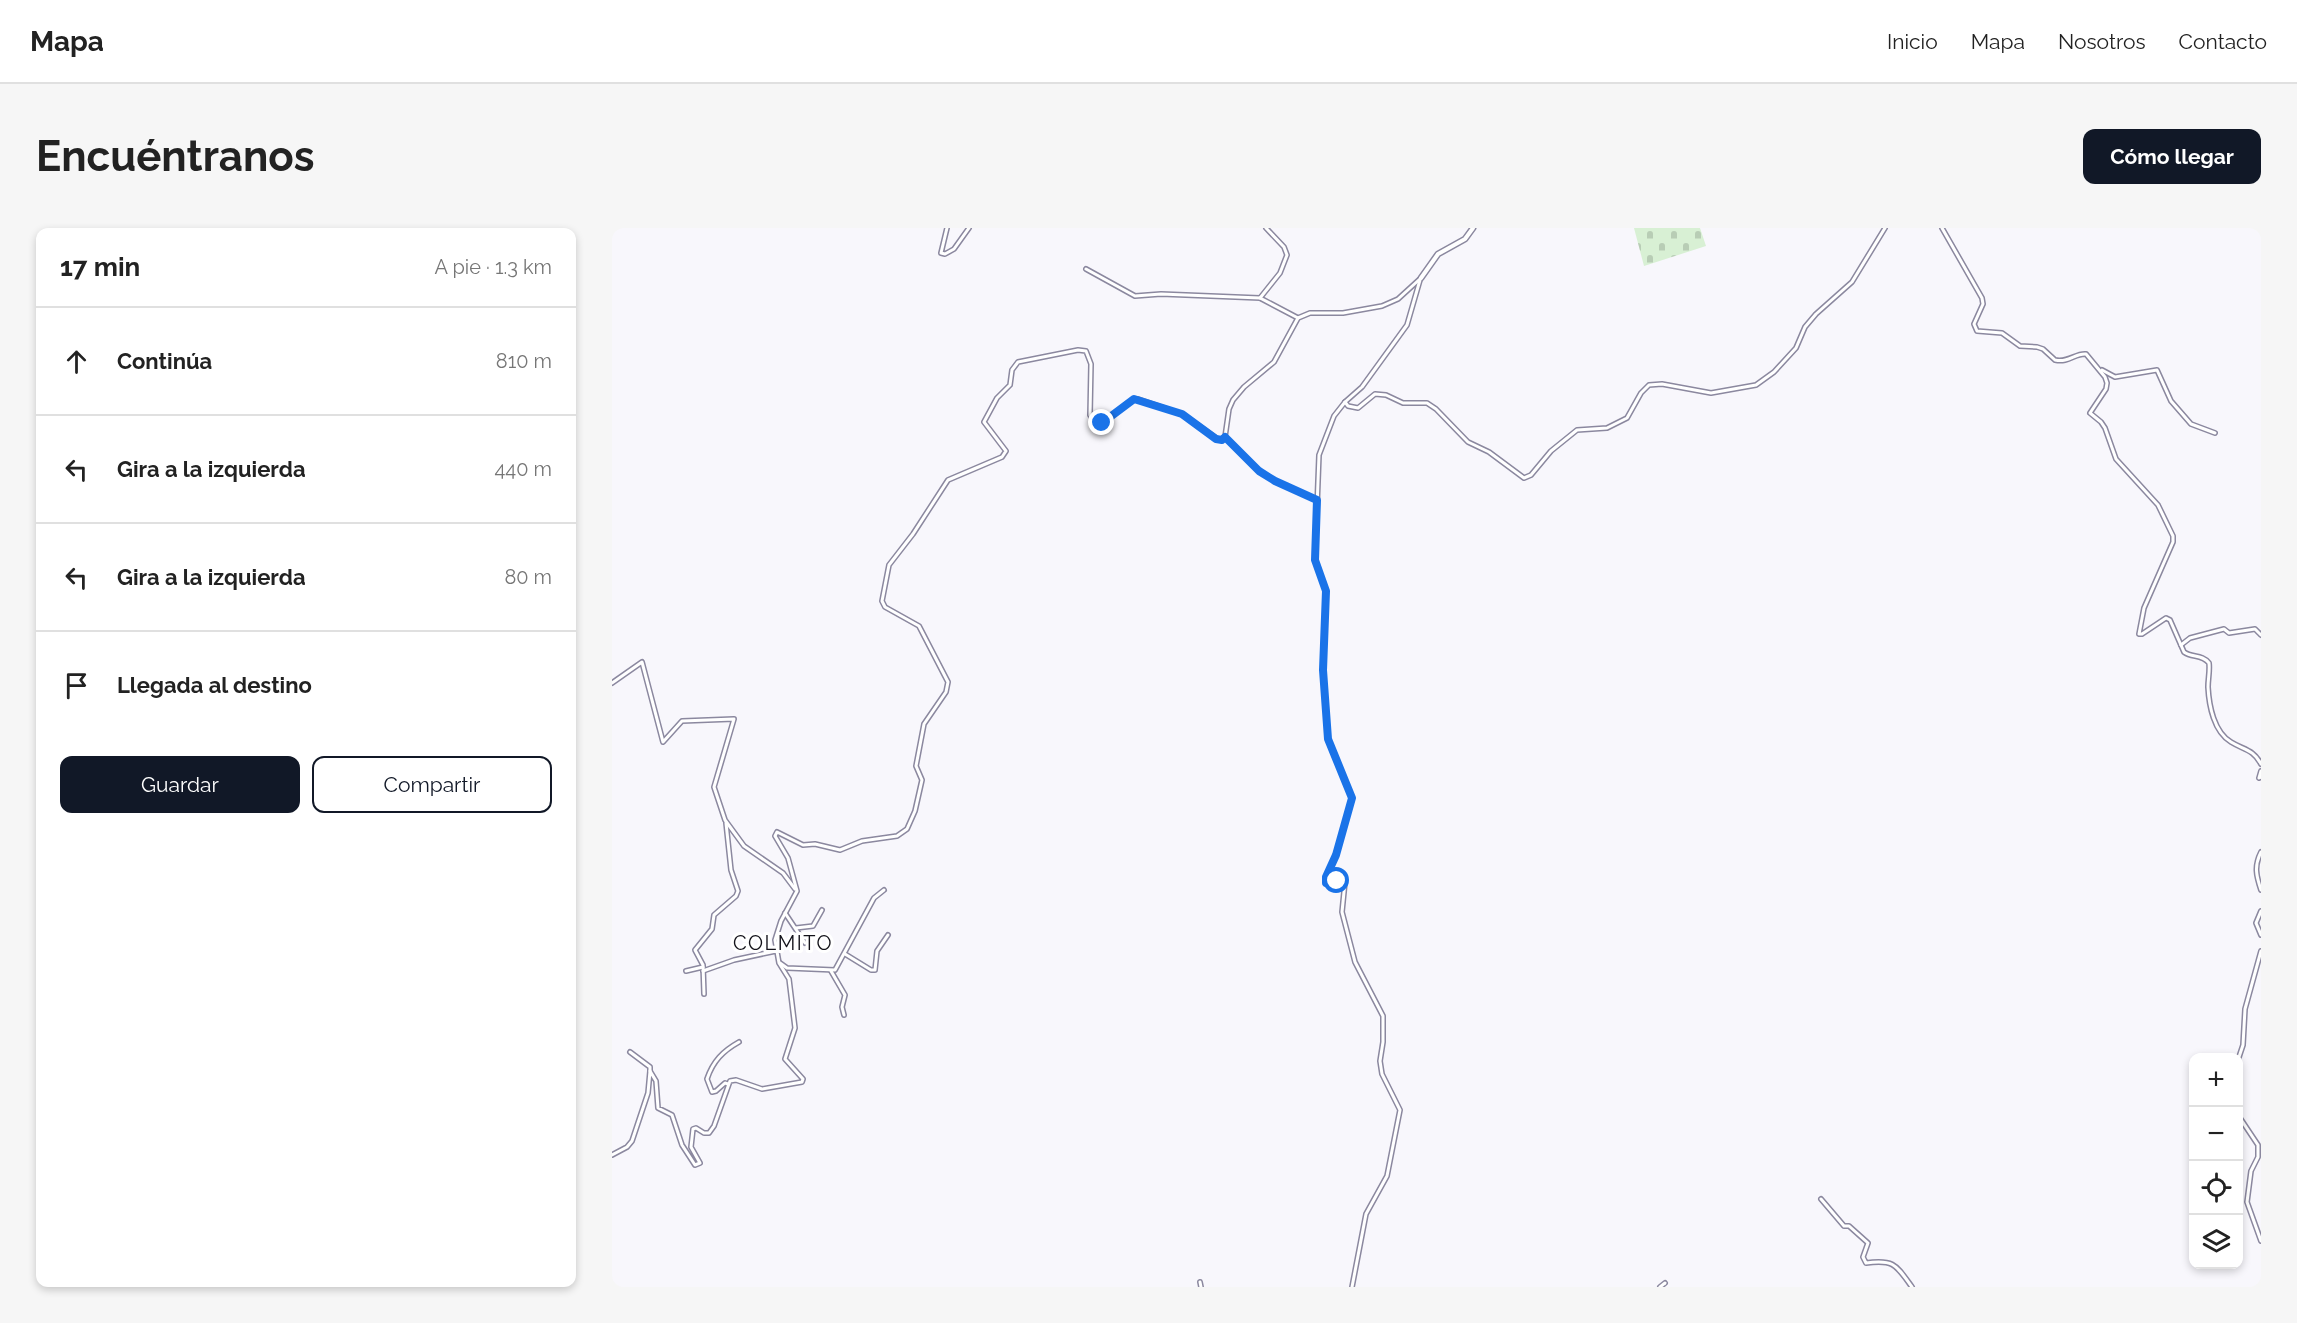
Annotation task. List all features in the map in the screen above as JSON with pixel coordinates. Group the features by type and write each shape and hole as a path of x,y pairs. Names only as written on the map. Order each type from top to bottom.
{"street":[{"path":"947,228 941,253 945,254 954,249 969,228"},
{"path":"1260,298 1280,273 1287,255 1284,247 1266,228"},
{"path":"1317,500 1259,471 1225,437 1226,421 1233,400 1244,387 1274,362 1298,318 1310,313 1343,313 1382,306 1398,298 1421,278 1438,254 1465,239 1473,228"},
{"path":"1345,402 1348,406 1358,408 1374,394 1386,395 1402,403 1427,403 1436,409 1468,442 1490,452 1524,478 1531,475 1566,437 1577,430 1607,428 1628,418 1641,393 1649,385 1680,386 1711,393 1756,385 1774,372 1796,348 1805,327 1816,314 1852,282 1885,228"},
{"path":"1942,228 1982,298 1983,304 1974,324 1977,331 2002,333 2020,346 2043,349 2055,360 2070,360 2079,354 2086,354 2105,377 2106,389 2090,413 2105,428 2116,459 2158,505 2173,536 2173,542 2144,608 2139,634 2166,618 2170,620 2187,654 2201,657 2209,663 2209,700 2216,728 2221,736 2253,752 2261,764"},
{"path":"1086,269 1135,296 1161,294 1260,298 1298,318"},
{"path":"1352,1287 1366,1214 1388,1176 1399,1126 1400,1110 1382,1074 1380,1061 1383,1016 1355,962 1342,912 1345,882 1343,879 1331,884 1326,883 1352,798 1328,739 1323,670 1326,591 1315,560 1319,455 1334,416 1345,402 1362,387 1407,324 1421,278"},
{"path":"739,1042 724,1051 711,1068 707,1079 712,1092 725,1083 736,1080 762,1089 802,1082 803,1079 785,1059 795,1028 789,979 779,963 775,940 785,913 797,891 788,858 776,841 777,832 803,845 815,844 840,850 862,841 897,836 907,829 915,811 922,780 916,766 924,724 946,692 948,682 919,626 885,607 882,601 889,565 913,534 948,480 1002,457 1006,451 984,422 997,398 1010,385 1012,370 1018,362 1078,350 1086,351 1091,364 1090,415 1092,419 1102,423 1123,406 1138,399 1182,414 1219,440 1225,437"},
{"path":"2098,368 2115,377 2157,370 2171,401 2192,424 2215,433"},
{"path":"2181,645 2190,638 2224,629 2229,633 2256,629 2261,635"},
{"path":"612,683 642,662 663,742 682,721 734,719 714,787 725,820 731,870 738,891 736,896 714,915 712,929 695,950 703,969 704,994"},
{"path":"2261,771 2259,778 2261,777"},
{"path":"725,820 744,846 783,873 797,891"},
{"path":"2261,852 2256,860 2255,868 2261,890"},
{"path":"779,963 787,968 835,970 874,898 884,890"},
{"path":"796,928 813,926 822,910"},
{"path":"2261,911 2256,923 2261,935"},
{"path":"785,913 805,943"},
{"path":"845,954 871,970 875,970 877,951 888,935"},
{"path":"686,971 776,951"},
{"path":"2240,1053 2247,1000 2261,951"},
{"path":"831,971 845,995 842,1007 844,1015"},
{"path":"630,1052 650,1067 656,1081 658,1108 672,1115 682,1145 695,1165 700,1163 700,1160 691,1147 693,1129 709,1133 714,1126 728,1084"},
{"path":"612,1155 627,1147 632,1141 648,1093 650,1071"},
{"path":"2243,1122 2258,1145 2258,1157 2251,1171 2247,1202 2261,1241"},
{"path":"1821,1199 1844,1226 1850,1226 1868,1243 1863,1257 1866,1263 1884,1261 1896,1266 1912,1287"},
{"path":"1660,1287 1665,1283"}],"green space":[{"path":"1634,228 1700,228 1706,246 1644,266"}],"district":[{"name":"COLMITO","path":"783,943"}],"route":[{"path":"1102,423 1134,399 1182,414 1216,439 1222,440 1225,437 1259,471 1317,500 1315,560 1326,591 1323,670 1328,739 1352,798 1336,855 1326,877 1326,883 1331,884 1337,881"}]}
